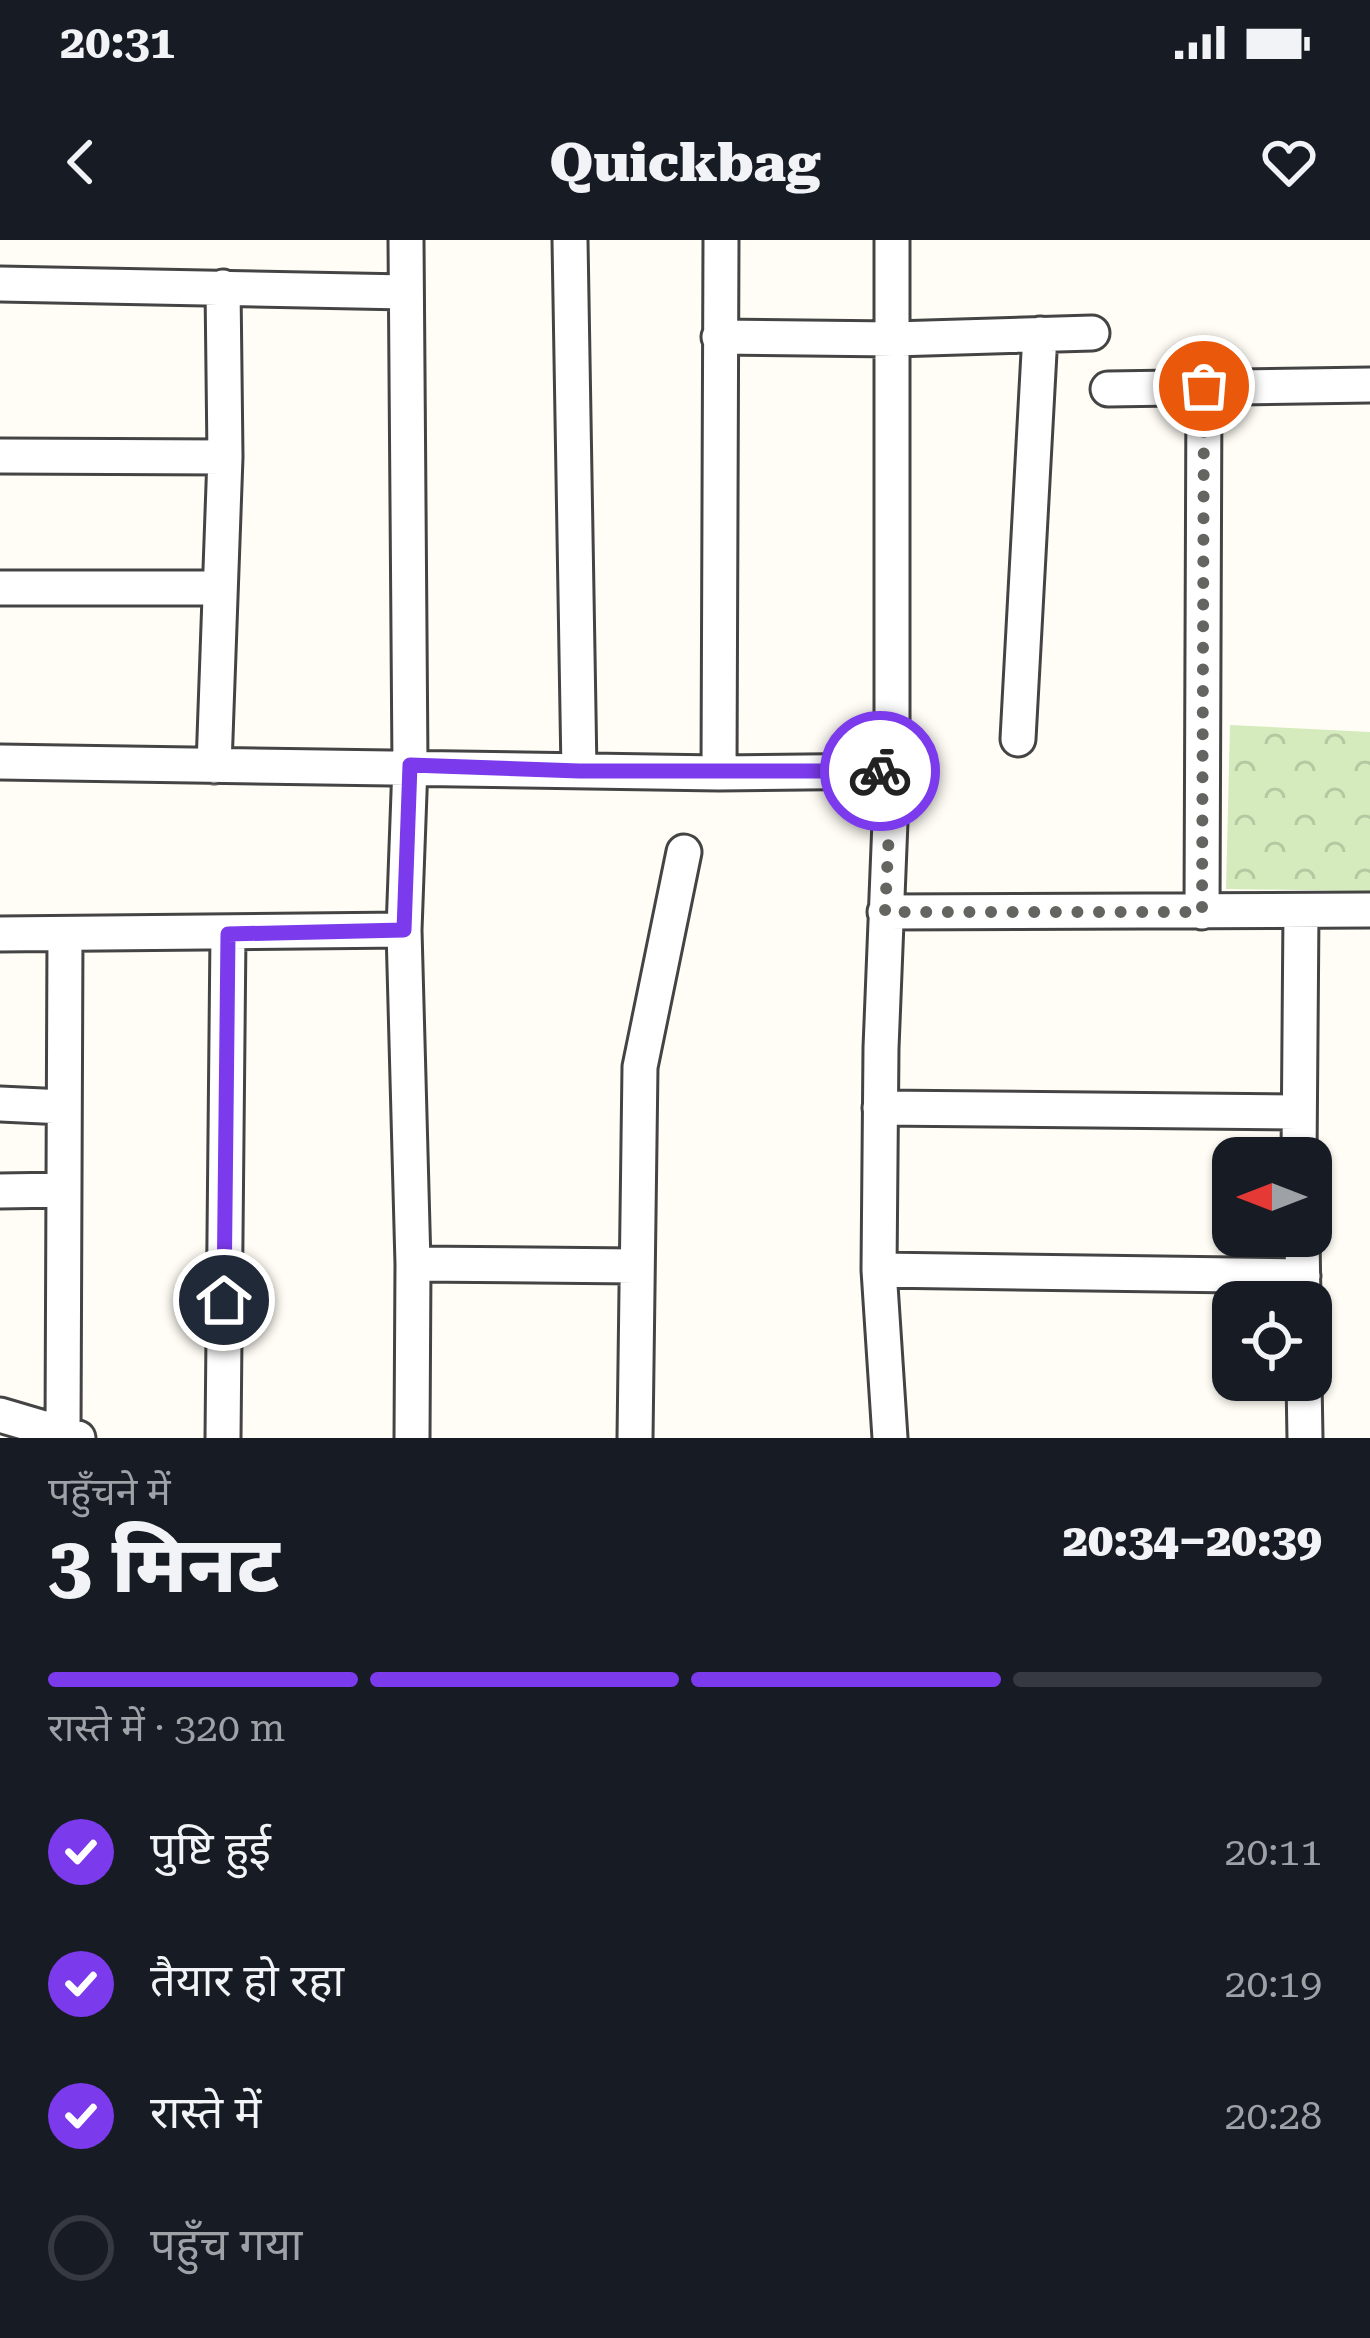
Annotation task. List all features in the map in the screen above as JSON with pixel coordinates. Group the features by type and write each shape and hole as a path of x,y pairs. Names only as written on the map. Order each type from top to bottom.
{"street":[{"path":"406,240 410,765 404,930 413,1264 412,1438"},
{"path":"570,240 579,771"},
{"path":"719,772 721,240"},
{"path":"890,1438 879,1270 892,771 892,240"},
{"path":"0,284 406,292"},
{"path":"214,766 225,458 223,287"},
{"path":"719,337 895,339 1092,333"},
{"path":"1018,739 1040,334"},
{"path":"1108,389 1370,385"},
{"path":"1202,912 1204,386"},
{"path":"0,456 225,458"},
{"path":"0,588 220,588"},
{"path":"0,762 892,771"},
{"path":"634,1438 640,1067 684,851"},
{"path":"885,912 1370,910"},
{"path":"1299,1137 1301,912"},
{"path":"0,934 404,930"},
{"path":"223,1438 228,934"},
{"path":"0,1415 70,1435 65,935"},
{"path":"0,1104 64,1107"},
{"path":"880,1108 1298,1112"},
{"path":"0,1191 64,1190"},
{"path":"413,1264 634,1266"},
{"path":"879,1270 1212,1285"},
{"path":"1304,1401 1305,1438"}],"green space":[{"path":"1230,725 1370,732 1370,891 1226,889"}],"way so far":[{"path":"880,771 892,771 885,912 1202,912 1204,386"}],"route":[{"path":"224,1300 228,934 404,930 410,765 579,771 880,771"}]}
